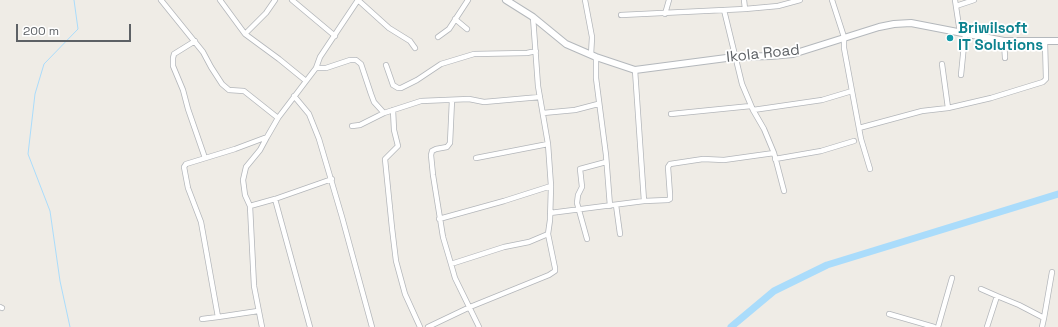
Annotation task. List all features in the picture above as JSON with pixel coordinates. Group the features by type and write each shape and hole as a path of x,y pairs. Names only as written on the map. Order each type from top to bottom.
{"street":[{"path":"161,0 195,41 225,87 229,90 244,91 278,118"},
{"path":"220,0 245,34 306,81"},
{"path":"245,34 266,13 275,0"},
{"path":"292,0 335,36"},
{"path":"262,327 254,286 250,206 245,195 243,180 246,167 260,150 278,118 316,68 320,57 358,0 389,28 410,41 415,48"},
{"path":"438,37 448,29 468,0"},
{"name":"Ikola Road","path":"506,0 532,17 566,44 593,56 635,70 734,57 793,54 888,24 911,23 1004,41 1058,41"},
{"path":"585,0 592,37 610,206"},
{"path":"665,14 669,0"},
{"path":"744,0 745,9"},
{"path":"621,15 745,9 778,6 800,0"},
{"path":"832,0 844,37 844,48 852,91 870,169"},
{"path":"955,0 962,34 961,75"},
{"path":"956,6 974,0"},
{"path":"724,10 734,57 742,84 752,108 764,129 775,156 784,191"},
{"path":"428,327 470,307 554,273 555,268 548,234 551,186 548,144 538,86 532,17"},
{"path":"455,19 467,29"},
{"path":"195,41 174,54 173,66 183,90 205,158"},
{"path":"1004,41 1005,58"},
{"path":"860,128 922,111 948,108 990,98 1043,82 1046,79 1045,42"},
{"path":"386,65 393,85 401,88 417,80 441,64 474,54 527,53 536,51"},
{"path":"316,68 326,68 350,60 356,60 361,64 374,102 384,113"},
{"path":"942,64 948,108"},
{"path":"635,70 644,202"},
{"path":"671,114 752,108 822,100 852,91"},
{"path":"294,96 310,114 319,139 332,179 372,327"},
{"path":"352,126 360,125 384,113 421,101 469,99 484,102 540,97"},
{"path":"452,100 450,143 447,147 432,151 431,155 443,237 455,278 479,327"},
{"path":"543,113 575,110 598,104"},
{"path":"393,110 394,130 398,146 385,159 396,261 405,294 420,327"},
{"path":"218,317 201,222 188,188 185,170 186,164 235,149 267,137"},
{"path":"550,213 670,199 668,167 670,164 821,151 854,141"},
{"path":"476,158 548,144"},
{"path":"586,239 580,209 577,203 582,187 580,169 606,162"},
{"path":"250,206 332,179"},
{"path":"440,219 551,186"},
{"path":"275,199 310,327"},
{"path":"616,205 620,234"},
{"path":"451,264 504,247 529,242 548,234"},
{"path":"1042,327 1052,272"},
{"path":"938,327 952,278"},
{"path":"981,289 1019,305 1044,318"},
{"path":"987,327 998,296"},
{"path":"202,319 258,311"},
{"path":"889,314 934,327"}],"waterway":[{"path":"70,327 60,281 50,211 28,154 35,94 44,64 78,29 74,0"},
{"path":"731,327 774,291 827,265 1058,194"}],"place":[{"name":"Briwilsoft IT Solutions","path":"950,38"}]}
